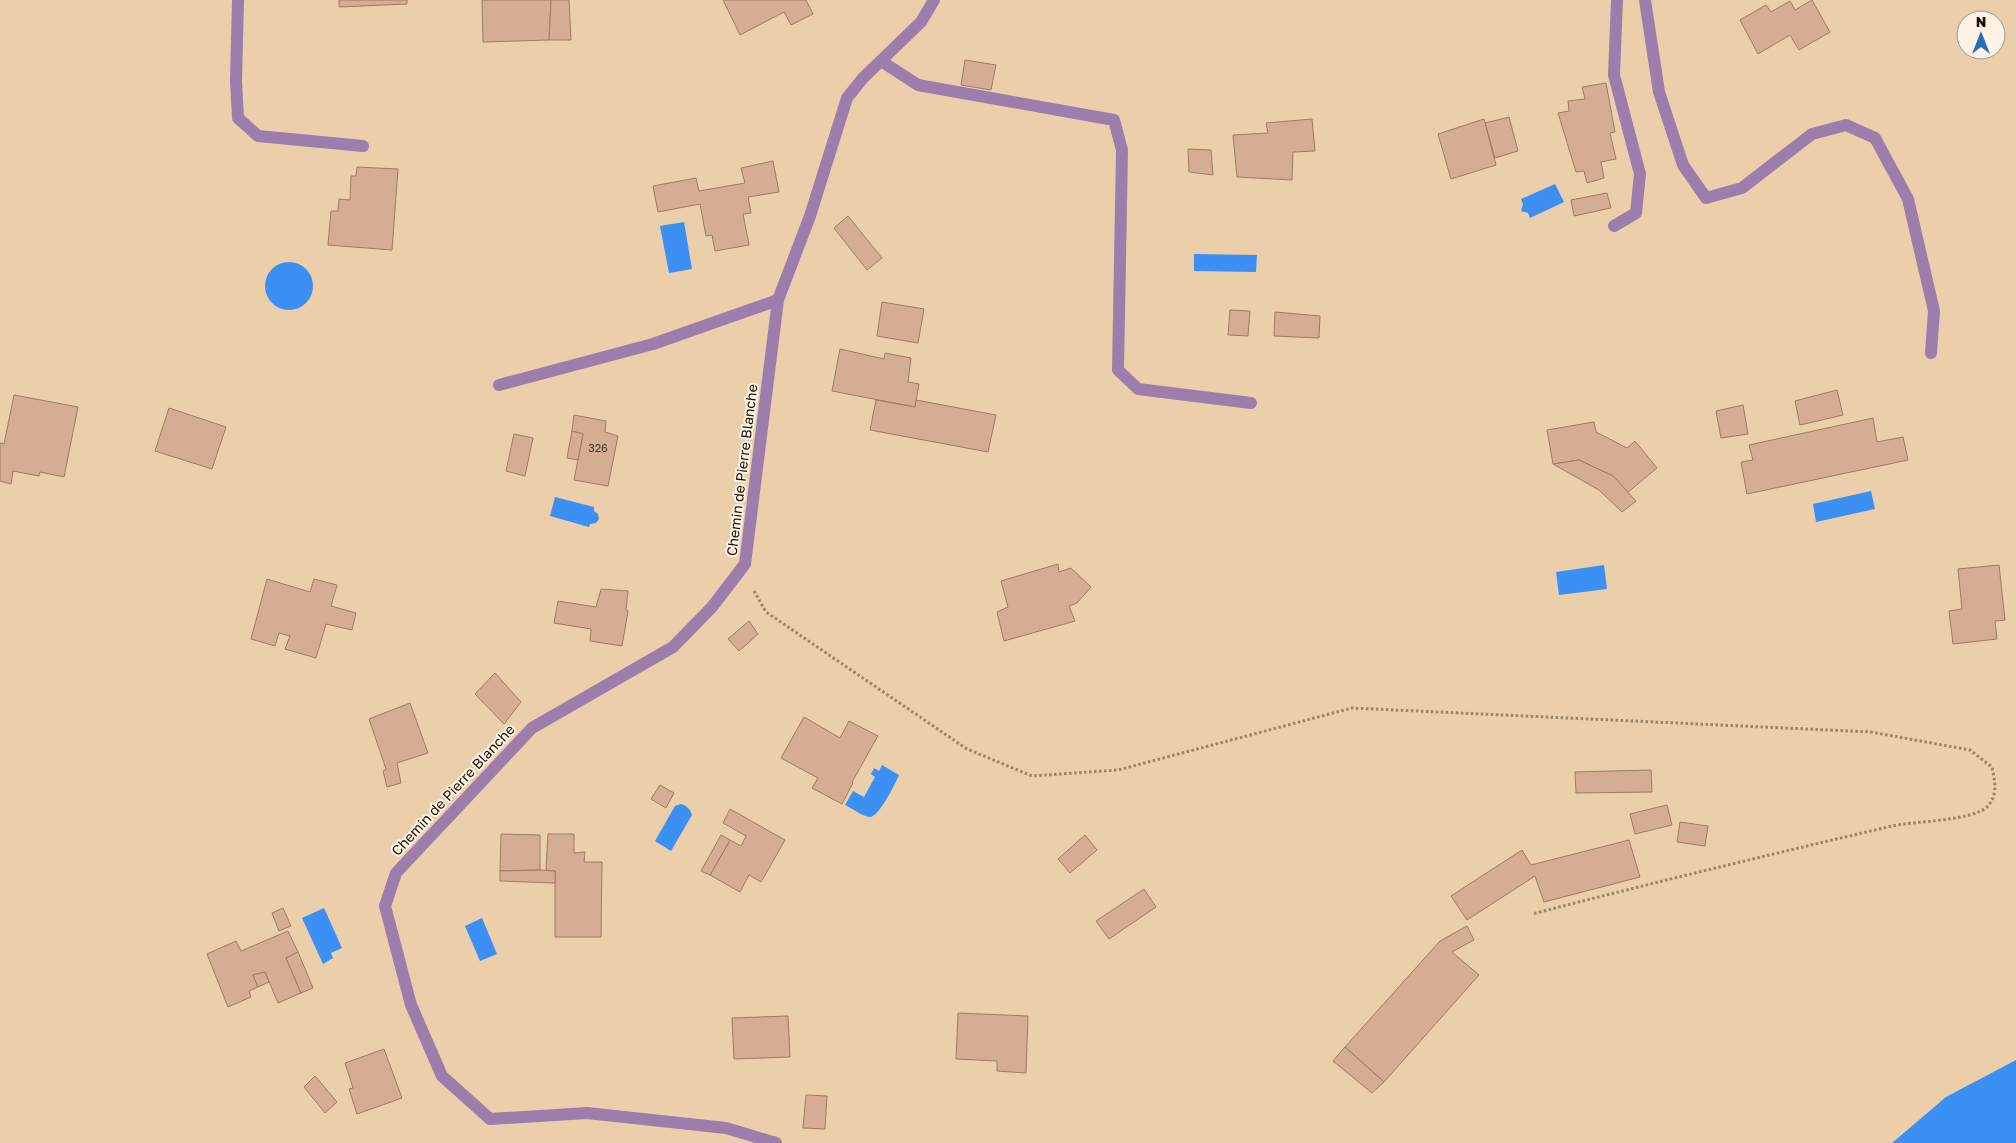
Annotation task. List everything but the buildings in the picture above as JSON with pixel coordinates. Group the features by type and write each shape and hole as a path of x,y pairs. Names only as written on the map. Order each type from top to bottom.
{"street":[{"path":"238,0 236,81 238,118 258,136 363,146"},
{"name":"Chemin de Pierre Blanche","path":"776,1143 726,1128 587,1112 490,1119 442,1076 411,1005 386,906 396,873 532,728 673,647 712,607 745,564 778,300 810,216 846,98 921,22 934,0"},
{"path":"1614,226 1636,213 1640,174 1614,75 1617,0"},
{"path":"1645,0 1659,92 1683,165 1706,198 1742,188 1812,134 1846,125 1874,138 1908,198 1934,311 1931,353"},
{"path":"881,61 918,85 1114,120 1122,150 1118,370 1138,389 1251,403"},
{"path":"499,385 653,344 778,300"}],"path":[{"path":"745,564 752,589 766,612 967,749 1032,776 1118,770 1352,708 1872,732 1970,750 1992,767 1996,788 1987,807 1967,817 1909,822 1737,862 1532,914"}],"water":[{"path":"1555,184 1564,202 1530,218 1528,213 1521,211 1523,204 1521,199"},
{"path":"684,222 692,269 669,273 660,226"},
{"path":"1194,254 1257,255 1256,272 1194,271"},
{"path":"289,262 298,264 306,269 311,277 313,286 311,295 306,303 298,308 289,310 280,308 272,303 267,295 265,286 267,277 272,269 280,264"},
{"path":"1871,491 1875,509 1816,522 1813,504"},
{"path":"555,497 594,507 594,511 598,514 599,519 596,523 590,524 589,527 550,516"},
{"path":"1604,565 1607,589 1559,595 1556,572"},
{"path":"882,765 899,775 878,812 874,816 867,817 845,805 853,791 864,797 875,777 871,774 874,768 879,771"},
{"path":"681,804 688,808 692,815 671,851 655,841 675,806"},
{"path":"324,908 342,948 331,953 333,958 323,964 302,918"},
{"path":"482,918 497,954 480,961 465,926"},
{"path":"2016,1060 2016,1143 1892,1143 1946,1097"}]}
